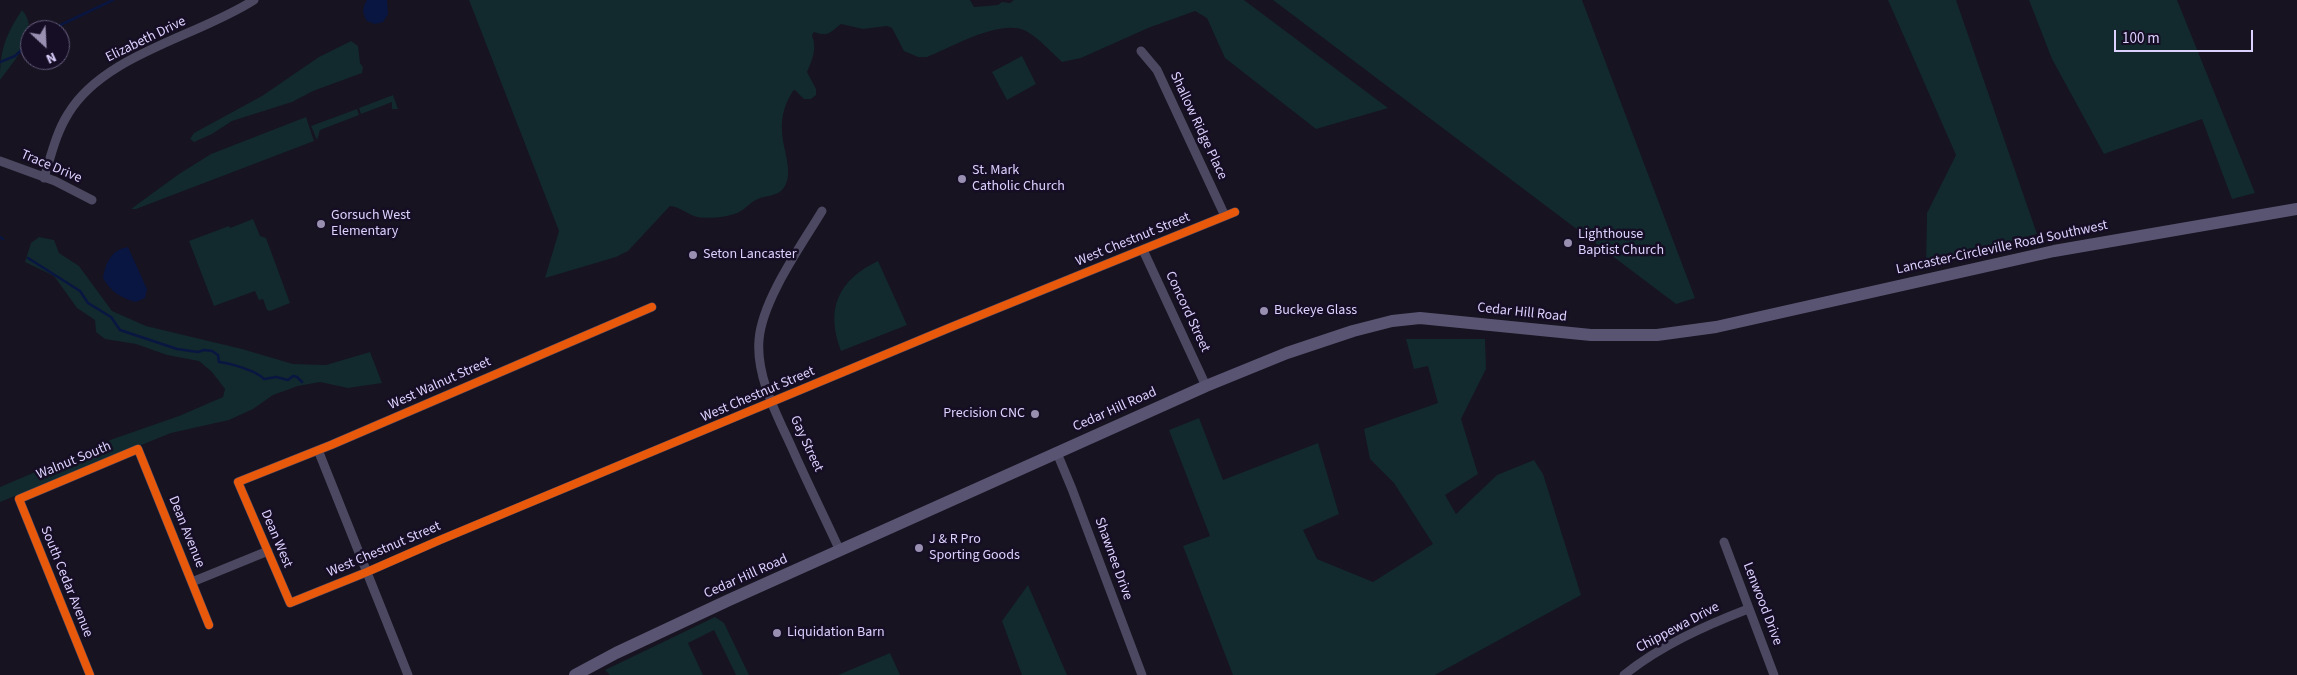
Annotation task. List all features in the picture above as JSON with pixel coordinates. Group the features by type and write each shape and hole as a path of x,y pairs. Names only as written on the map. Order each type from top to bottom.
{"main road":[{"name":"Lancaster-Circleville Road Southwest","path":"1702,329 2054,251 2297,209"},
{"name":"Cedar Hill Road","path":"575,675 625,648 1206,386 1287,353 1372,325 1406,319 1442,320 1591,335 1657,335 1702,329"}],"street":[{"name":"Elizabeth Drive","path":"44,178 61,127 74,104 93,84 127,62 213,23 254,0"},
{"name":"Shallow Ridge Place","path":"1141,51 1156,70 1225,216"},
{"name":"Trace Drive","path":"0,161 44,178 92,200"},
{"name":"Gay Street","path":"822,211 780,283 762,325 759,339 761,366 771,402 840,551"},
{"name":"West Chestnut Street","path":"292,602 771,402 1235,212"},
{"name":"Concord Street","path":"1143,250 1206,386"},
{"name":"West Walnut Street","path":"238,482 318,450 652,307"},
{"name":"Walnut South","path":"19,499 138,449"},
{"name":"Dean Avenue","path":"138,449 209,625"},
{"path":"318,450 408,675"},
{"name":"Shawnee Drive","path":"1057,453 1142,675"},
{"name":"Dean West","path":"238,482 290,603 292,602"},
{"name":"South Cedar Avenue","path":"19,499 90,675"},
{"name":"Lenwood Drive","path":"1724,542 1774,675"},
{"path":"192,582 268,551"},
{"name":"Chippewa Drive","path":"1624,675 1655,653 1692,633 1748,609"}],"green space":[{"path":"469,0 970,0 974,7 998,5 1002,2 1010,3 1014,0 1244,0 1388,108 1316,129 1225,58 1207,18 1195,11 1148,28 1081,58 1062,62 1036,37 1016,28 1004,28 976,35 927,57 918,57 904,51 892,28 887,26 863,29 841,24 829,33 814,32 812,35 814,54 807,72 816,89 816,95 811,99 804,99 795,90 786,105 782,121 782,131 788,177 782,190 776,194 755,200 735,214 724,217 698,217 670,206 628,251 616,257 545,278 559,231"},
{"path":"1273,0 1582,0 1695,298 1676,304"},
{"path":"1888,0 1956,0 2037,234 1926,265 1927,213 1956,155"},
{"path":"2029,0 2177,0 2255,193 2232,199 2202,119 2104,154 2052,59"},
{"path":"22,10 27,20 20,20 20,52 0,80 2,52 11,28"},
{"path":"351,41 358,46 360,63 363,67 362,73 313,91 292,102 232,121 212,134 194,142 190,139 194,133 262,96 319,57"},
{"path":"1022,56 1036,84 1007,100 992,72"},
{"path":"393,95 398,109 392,109 392,102 361,114 359,108"},
{"path":"357,109 359,115 320,130 317,140 311,126"},
{"path":"306,117 314,141 136,209 131,209 179,174 211,154"},
{"path":"253,219 260,236 266,238 290,303 270,311 267,310 263,299 259,300 255,291 214,306 189,241"},
{"path":"39,237 54,240 59,253 79,266 112,311 146,326 242,349 293,364 326,365 370,352 382,383 348,388 320,382 298,386 273,395 253,409 229,420 171,433 0,502 0,487 113,439 179,416 223,397 225,389 212,372 199,361 167,355 136,344 105,339 96,332 95,320 77,308 54,276 25,262 31,243"},
{"path":"878,261 907,325 841,351 834,322 838,297 853,277"},
{"path":"1406,339 1485,339 1486,369 1461,419 1478,474 1445,495 1456,514 1497,475 1534,460 1543,474 1581,595 1435,675 1233,675 1183,546 1210,536 1169,430 1199,418 1223,480 1318,443 1339,514 1303,530 1317,559 1373,582 1433,544 1394,483 1370,459 1364,429 1438,403 1428,366 1414,369"},
{"path":"1028,585 1067,675 1022,675 1002,621"},
{"path":"715,617 724,623 749,675 736,675 714,630 688,643 703,675 610,675 605,670"},
{"path":"890,653 900,675 838,675 843,673"}],"water":[{"path":"367,0 387,0 388,14 383,22 375,24 367,21 363,10"},
{"path":"128,247 147,289 145,298 136,302 117,294 103,278 113,254"}],"waterway":[{"path":"70,20 113,0"},
{"path":"0,62 15,56 20,51"},
{"path":"28,258 80,291 88,303 111,317 120,330 177,349 198,352 204,350 212,351 218,355 219,362 243,368 256,373 264,379 276,377 288,380 293,376 302,382"}],"cycle path":[{"path":"652,307 331,445 238,482 290,603 949,328 1235,212"},
{"path":"90,675 19,499 138,449 209,625"}],"place":[{"name":"St. Mark Catholic Church","path":"962,179"},
{"name":"Gorsuch West Elementary","path":"321,224"},
{"name":"Lighthouse Baptist Church","path":"1568,243"},
{"name":"Seton Lancaster","path":"693,255"},
{"name":"Buckeye Glass","path":"1264,311"},
{"name":"Precision CNC","path":"1035,414"},
{"name":"J & R Pro Sporting Goods","path":"919,548"},
{"name":"Liquidation Barn","path":"777,633"}]}
